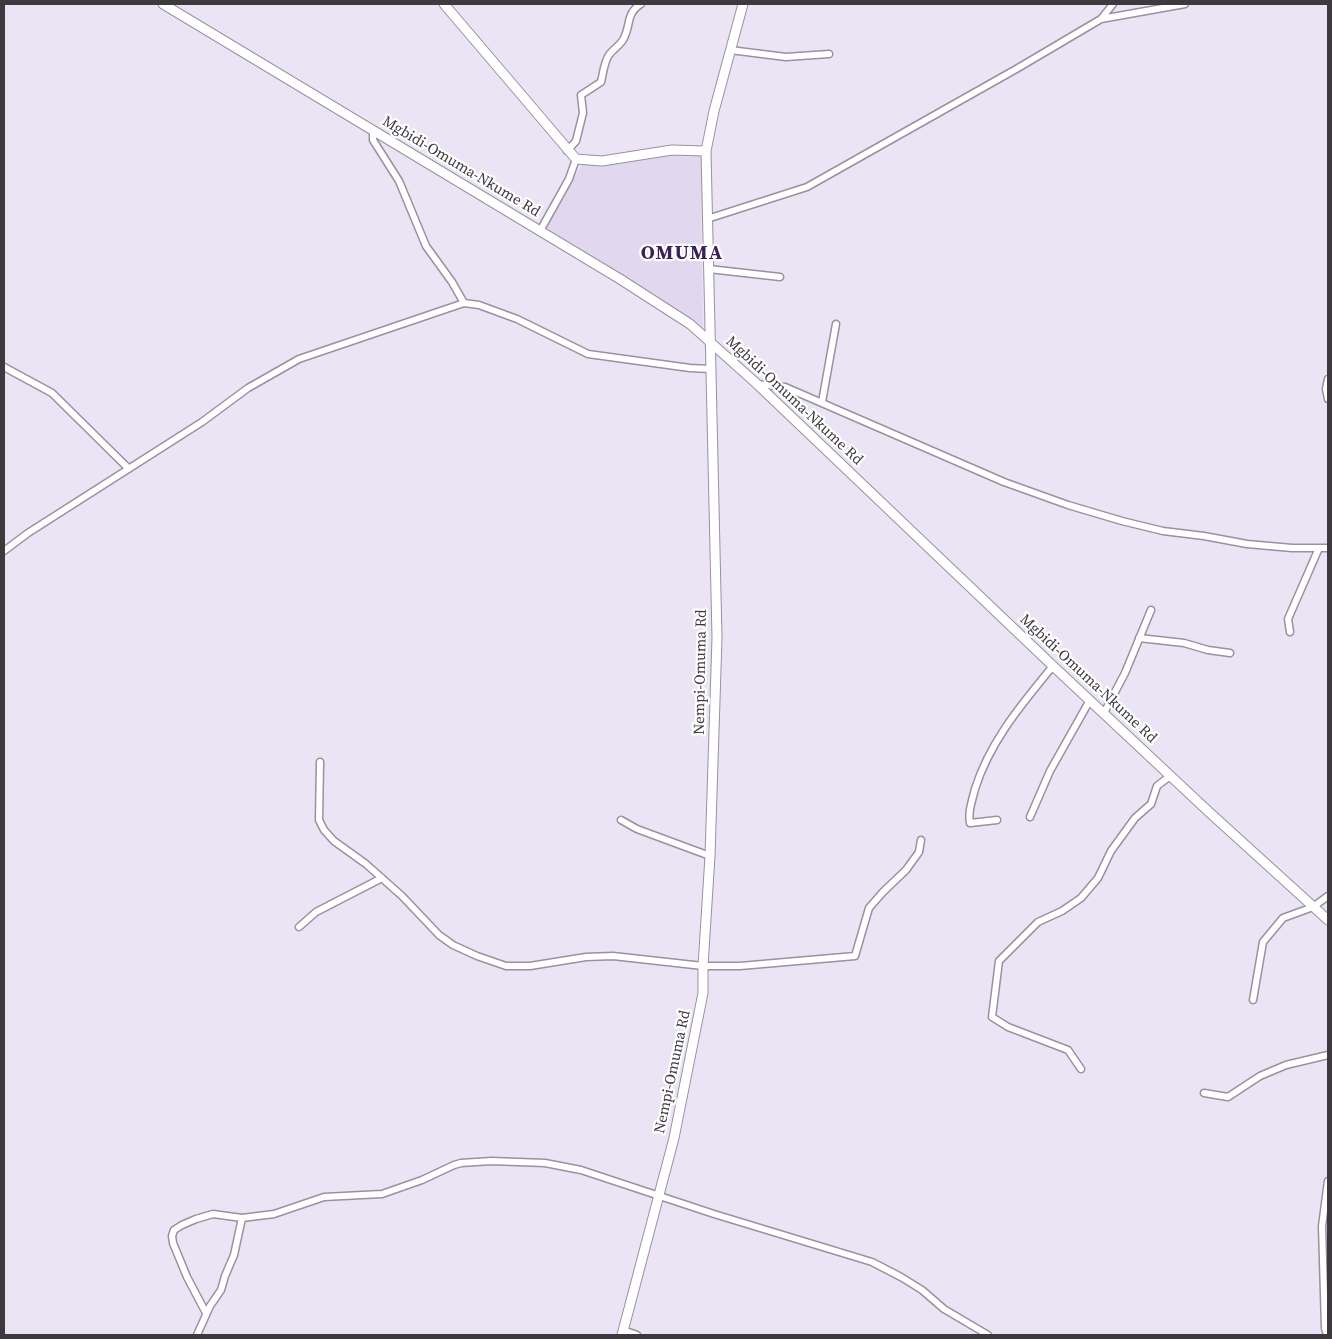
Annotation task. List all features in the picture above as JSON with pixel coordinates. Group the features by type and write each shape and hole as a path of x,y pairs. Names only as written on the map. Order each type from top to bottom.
{"street":[{"name":"Mgbidi-Omuma-Nkume Rd","path":"163,4 540,231 690,324 758,384 1170,776 1328,920"},
{"path":"444,4 576,160 602,161 672,150 706,152"},
{"path":"567,151 576,141 583,113 581,95 601,82 609,55 623,40 628,30 632,11 641,4"},
{"name":"Nempi-Omuma Rd","path":"622,1333 674,1138 703,993 710,856 717,638 709,269 706,219 706,152 714,112 744,4"},
{"path":"1101,19 1113,4"},
{"path":"706,219 807,186 1018,68 1101,19 1185,4"},
{"path":"730,50 786,57 829,54"},
{"path":"373,130 373,140 399,181 426,246 452,282 464,303"},
{"path":"540,231 569,178 576,160"},
{"path":"709,269 780,277"},
{"path":"4,551 28,533 202,422 248,388 299,359 464,303 480,305 517,319 588,354 690,368 711,369"},
{"path":"822,402 836,324"},
{"path":"4,367 52,393 128,468"},
{"path":"1328,379 1326,389 1328,399"},
{"path":"758,384 785,387 1004,482 1113,519 1163,531 1247,544 1292,548 1328,548"},
{"path":"1290,632 1288,619 1319,548"},
{"path":"1104,713 1125,673 1151,610"},
{"path":"1139,638 1176,642 1208,650 1230,652"},
{"path":"998,820 970,823 968,813 981,772 1003,729 1053,666"},
{"path":"1030,817 1050,771 1090,700"},
{"path":"320,762 318,820 334,841 382,878 439,934 453,944 477,956 506,966 530,966 586,957 613,956 703,966 740,966 855,956 870,908 883,892 906,870 919,852 921,840"},
{"path":"1081,1069 1068,1050 1008,1027 992,1017 1000,961 1038,922 1062,912 1081,898 1098,878 1111,851 1130,825 1151,804 1157,786 1170,776"},
{"path":"621,820 637,829 710,856"},
{"path":"299,928 316,912 382,878"},
{"path":"1253,1000 1263,942 1283,918 1313,908 1328,896"},
{"path":"1204,1093 1228,1096 1260,1076 1286,1065 1328,1055"},
{"path":"206,1314 173,1243 172,1236 174,1230 196,1219 213,1214 242,1218 274,1214 324,1197 382,1194 422,1180 454,1165 491,1161 545,1163 581,1170 765,1231 872,1262 902,1277 944,1308 988,1335"},
{"path":"1327,1335 1325,1328 1322,1226 1328,1181"},
{"path":"197,1335 206,1314 222,1290 225,1276 234,1255 242,1218"},
{"path":"622,1333 637,1335"}],"shaded area":[{"path":"681,153 702,156 703,330 671,306 546,226 582,165 603,165"}],"district":[{"name":"OMUMA","path":"682,254"}]}
